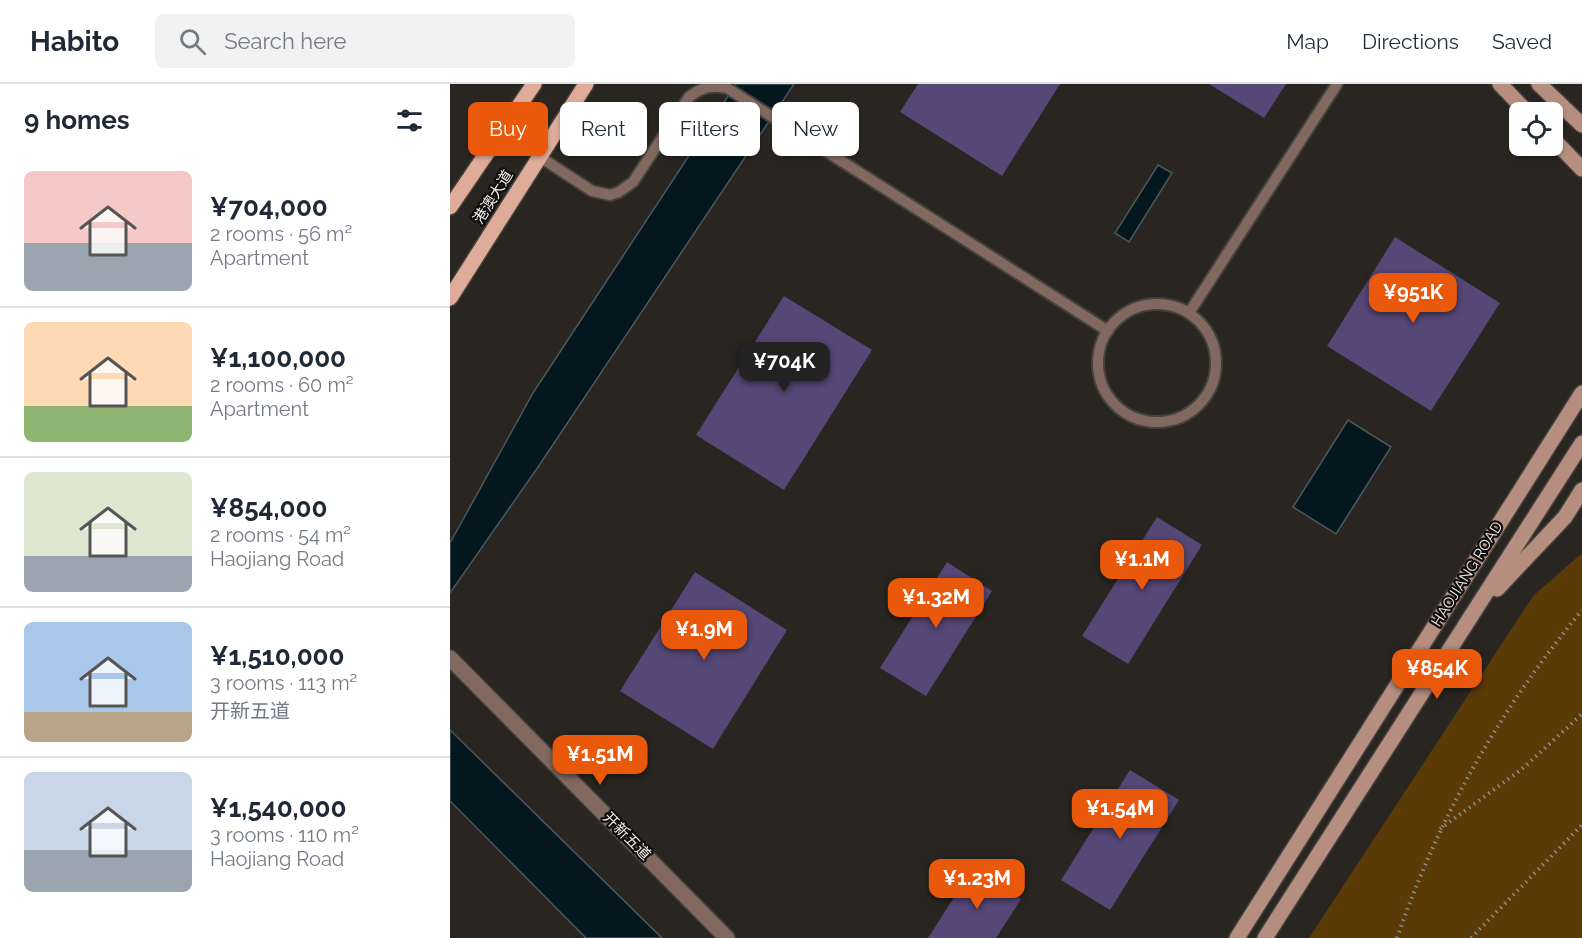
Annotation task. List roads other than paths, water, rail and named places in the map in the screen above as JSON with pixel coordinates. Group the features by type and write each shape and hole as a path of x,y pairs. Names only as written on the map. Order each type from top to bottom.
{"main road":[{"name":"港澳大道","path":"450,207 534,84"},
{"name":"港澳大道","path":"450,298 586,84"},
{"path":"1500,84 1517,102"},
{"path":"1539,84 1582,125"},
{"path":"1563,149 1582,169"},
{"name":"HAOJIANG ROAD","path":"1237,938 1582,393"},
{"name":"HAOJIANG ROAD","path":"1265,938 1582,443"},
{"path":"1474,612 1565,518 1582,490"}],"street":[{"name":"开新五道","path":"450,658 728,938"}],"lane":[{"path":"1189,313 1337,84"},
{"path":"540,157 592,191 610,195 619,192 633,182 689,96 700,89 714,86 727,88 1108,331"},
{"path":"1160,304 1189,313 1201,323 1216,352 1216,369 1212,385 1204,399 1192,410 1170,420 1145,420 1130,415 1116,406 1106,393 1100,378 1098,362 1101,346 1108,331 1118,319 1145,305 1160,304"}],"water":[{"path":"736,84 794,84 782,102 772,102 772,117 760,135 760,102 724,102"},
{"path":"689,156 746,156 538,467 450,593 450,543 533,393"},
{"path":"1158,165 1172,173 1129,242 1115,233"},
{"path":"1348,420 1391,447 1336,534 1293,507"},
{"path":"450,730 662,938 586,938 450,801"}]}
